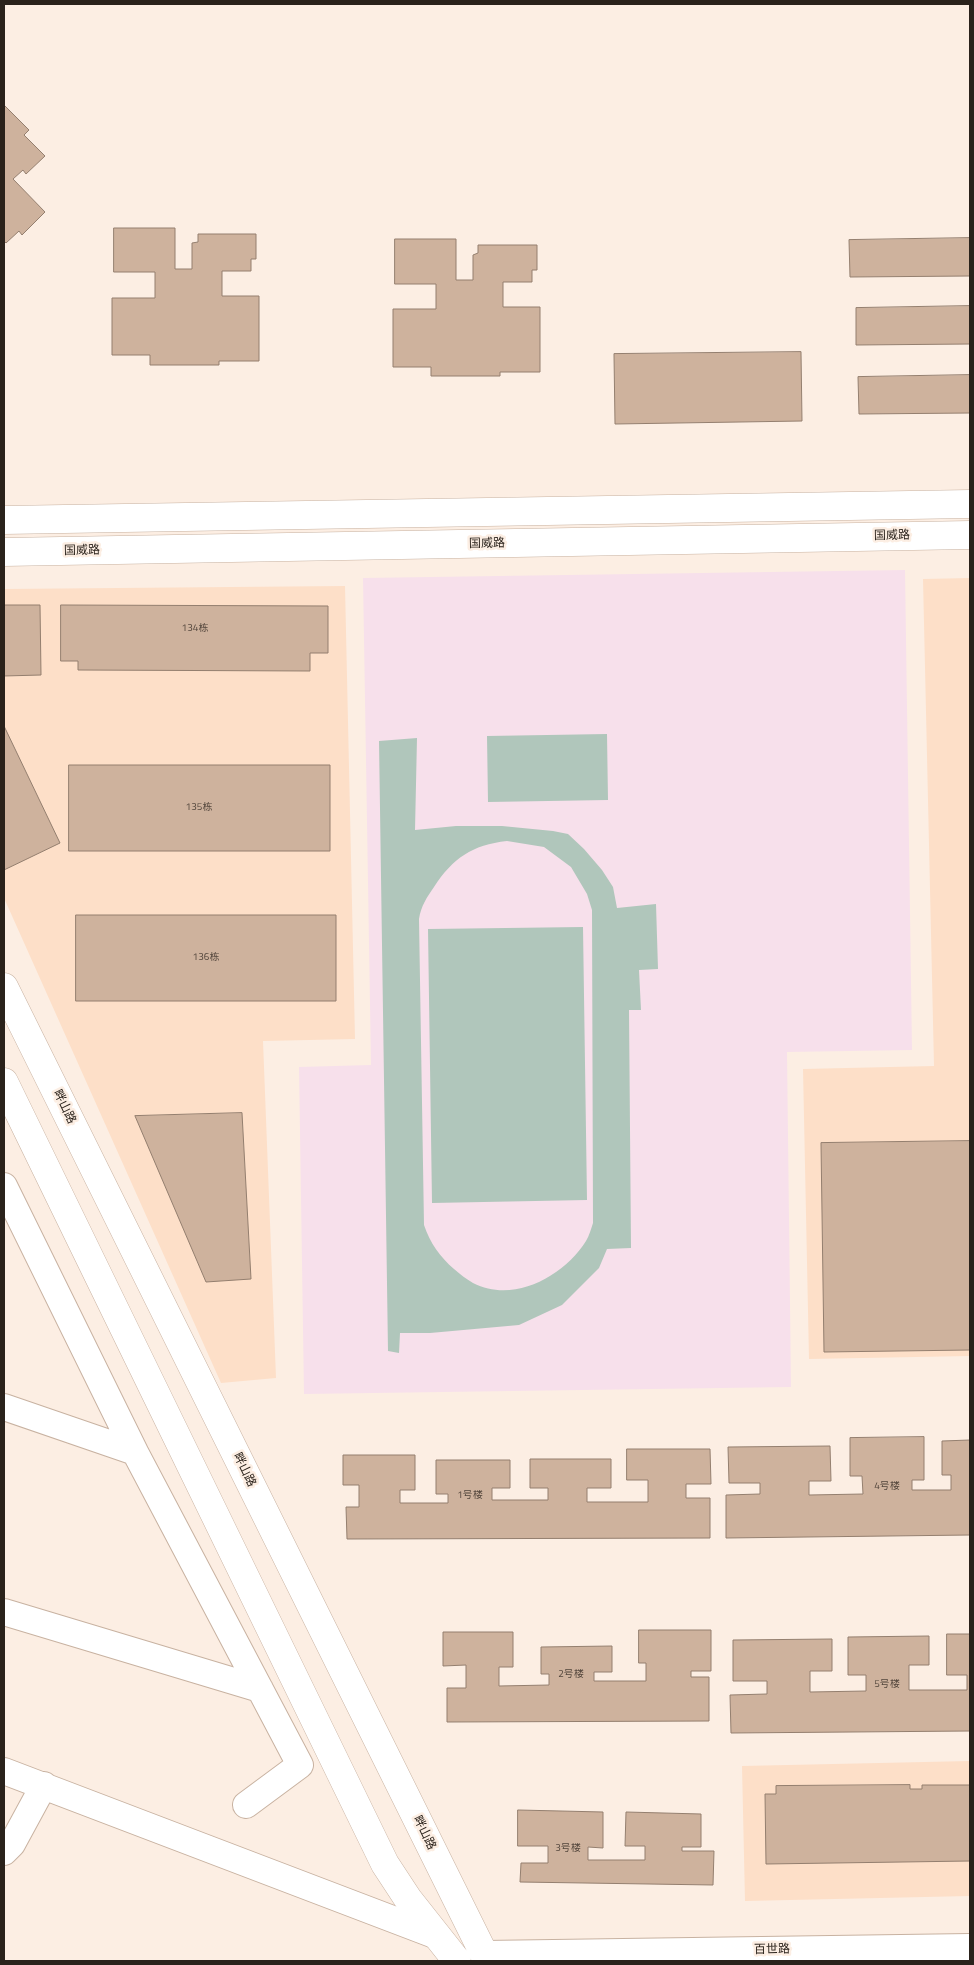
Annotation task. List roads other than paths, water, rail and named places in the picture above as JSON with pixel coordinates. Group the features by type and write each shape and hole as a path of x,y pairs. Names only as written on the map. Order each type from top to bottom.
{"street":[{"path":"4,520 970,504"},
{"name":"国威路","path":"4,552 970,535"},
{"name":"畔山路","path":"4,987 484,1954"},
{"path":"4,1082 385,1864 408,1899 457,1961"},
{"path":"4,1186 134,1452 300,1765 246,1804"},
{"path":"4,1407 134,1452"},
{"path":"4,1612 260,1689"},
{"path":"4,1771 438,1936"},
{"path":"4,1852 12,1844 44,1785"},
{"name":"百世路","path":"484,1954 970,1947"}]}
